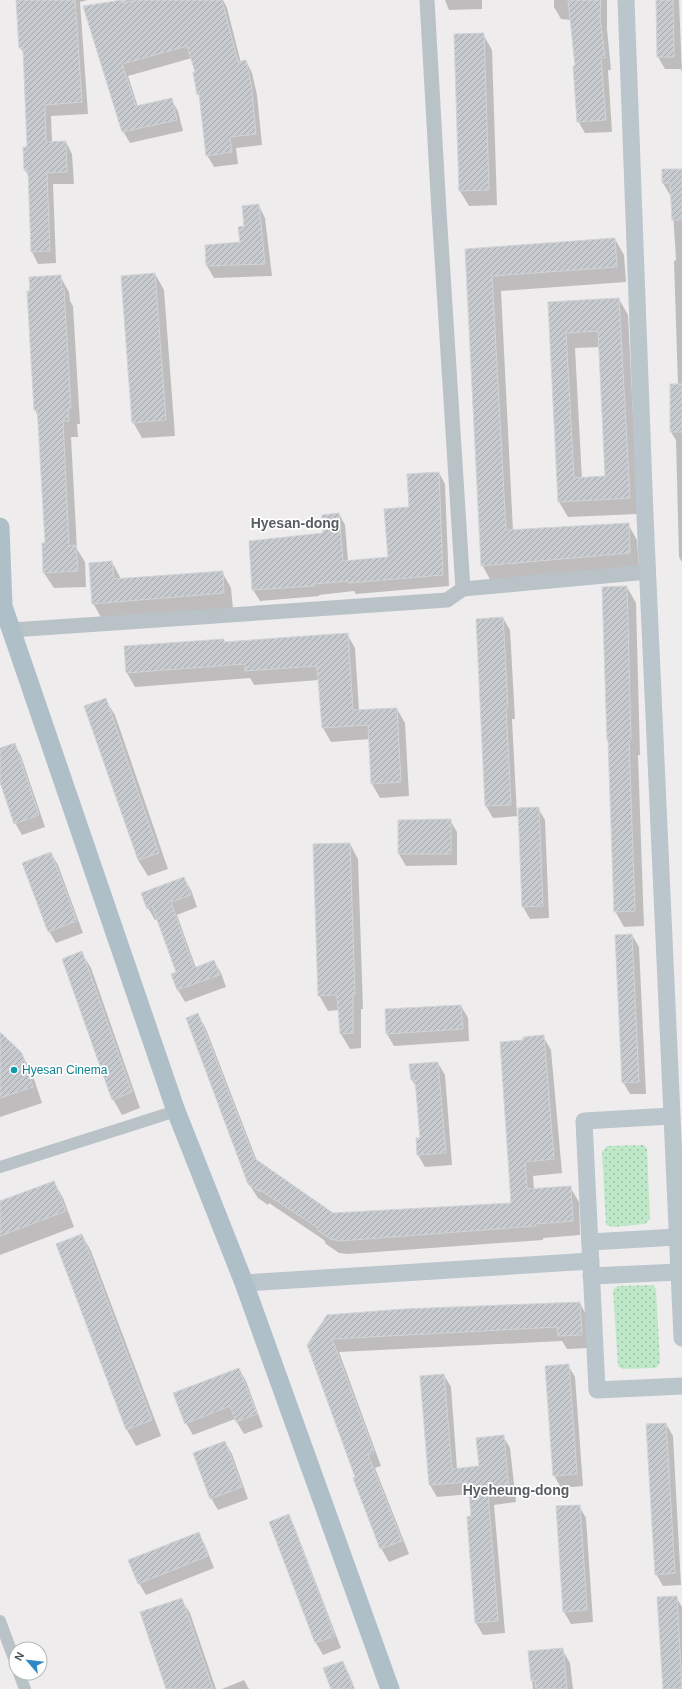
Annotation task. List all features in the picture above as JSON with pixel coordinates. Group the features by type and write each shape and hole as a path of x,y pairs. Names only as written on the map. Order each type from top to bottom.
{"main road":[{"path":"626,0 648,572 682,1338"},
{"path":"0,527 1,603 12,630 176,1111 244,1283 390,1689"},
{"path":"671,1116 584,1121 597,1390 682,1386"},
{"path":"590,1242 677,1237"},
{"path":"244,1283 591,1269 679,1272"}],"street":[{"path":"427,0 438,211 463,589"},
{"path":"12,630 447,600 463,589 648,572"},
{"path":"0,1167 176,1111"},
{"path":"0,1621 8,1642"}],"green space":[{"path":"644,1145 647,1149 650,1219 645,1224 613,1227 606,1225 602,1152 607,1146"},
{"path":"653,1285 656,1289 660,1363 656,1368 623,1369 618,1366 613,1290 617,1286"}],"building":[{"path":"16,0 75,0 82,102 45,105 46,142 66,141 67,172 47,173 50,251 31,252 28,170 24,170 23,147 27,147 23,47 19,48"},
{"path":"122,0 123,3 138,0 222,0 238,62 246,60 251,83 256,134 230,137 232,152 206,156 199,94 197,95 193,72 195,72 187,46 122,64 136,106 172,98 177,120 122,132 83,6"},
{"path":"568,0 601,0 600,17 605,58 601,58 606,120 577,122 573,66 575,66"},
{"path":"656,0 673,0 674,57 657,57"},
{"path":"484,33 489,190 459,191 454,34"},
{"path":"662,169 682,169 682,220 672,220 670,183 662,183"},
{"path":"259,204 265,264 206,266 205,245 240,242 238,227 244,226 242,206"},
{"path":"615,238 617,267 492,276 506,530 629,523 630,553 481,566 465,249"},
{"path":"155,273 166,420 132,423 121,276"},
{"path":"61,275 62,289 64,289 71,408 68,408 69,421 63,421 69,546 76,545 78,571 43,573 42,543 45,543 38,423 37,410 34,410 27,291 30,291 29,277"},
{"path":"619,298 630,498 558,502 548,302","holes":["598,331 605,476 574,478 566,333"]},
{"path":"670,384 682,384 682,432 670,432"},
{"path":"439,472 443,575 348,583 348,581 314,584 314,586 252,590 249,541 323,533 322,515 339,513 343,561 388,557 384,509 409,507 407,474"},
{"path":"112,561 114,579 223,571 224,593 92,604 89,563"},
{"path":"627,586 631,739 629,740 635,911 614,912 602,587"},
{"path":"503,617 511,805 485,806 476,619"},
{"path":"348,633 353,710 397,708 401,782 371,784 368,725 322,728 317,666 245,671 245,664 126,673 124,646 224,639 224,642"},
{"path":"106,698 159,853 138,860 84,706"},
{"path":"15,743 39,815 14,824 0,782 0,748"},
{"path":"539,807 543,906 522,907 518,808"},
{"path":"451,819 451,854 398,854 398,820"},
{"path":"350,843 355,994 353,994 353,1033 340,1034 337,995 318,996 313,844"},
{"path":"51,852 77,921 48,932 22,863"},
{"path":"184,877 191,895 171,902 194,968 214,960 220,975 177,990 171,974 176,972 152,906 147,909 141,893"},
{"path":"632,934 639,1082 622,1083 615,935"},
{"path":"82,951 132,1092 112,1100 62,959"},
{"path":"461,1005 463,1029 386,1034 385,1009"},
{"path":"198,1013 254,1158 333,1213 511,1203 500,1042 523,1040 523,1037 544,1035 554,1159 525,1162 527,1189 571,1186 573,1221 535,1224 535,1226 340,1241 330,1239 317,1230 318,1228 260,1190 260,1192 248,1184 186,1018"},
{"name":"Hyesan Cinema","path":"0,1032 22,1053 33,1087 0,1098"},
{"path":"438,1062 446,1153 417,1155 416,1138 420,1138 415,1080 411,1080 409,1064"},
{"path":"54,1181 66,1211 0,1236 0,1201"},
{"path":"82,1234 152,1420 126,1430 56,1244"},
{"path":"580,1302 582,1335 558,1336 557,1327 332,1339 374,1452 368,1455 402,1541 380,1549 353,1478 355,1477 307,1345 327,1315 403,1309"},
{"path":"569,1364 577,1474 553,1476 545,1366"},
{"path":"239,1368 257,1414 236,1422 230,1406 185,1424 173,1393"},
{"path":"444,1374 452,1469 479,1466 476,1438 504,1435 509,1491 488,1493 498,1621 475,1623 467,1517 471,1516 468,1482 429,1485 420,1376"},
{"path":"666,1423 675,1573 655,1575 646,1424"},
{"path":"225,1441 242,1487 210,1499 193,1453"},
{"path":"580,1505 587,1610 563,1612 556,1506"},
{"path":"289,1514 335,1636 315,1643 269,1522"},
{"path":"199,1532 208,1556 138,1584 128,1560"},
{"path":"677,1596 682,1689 663,1689 657,1597"},
{"path":"182,1598 213,1689 166,1689 140,1612"},
{"path":"563,1648 567,1689 536,1689 535,1680 531,1681 528,1651"},
{"path":"343,1661 354,1689 331,1689 323,1668"}],"place":[{"name":"Hyesan Cinema","path":"14,1070"}],"district":[{"name":"Hyesan-dong","path":"295,523"},
{"name":"Hyeheung-dong","path":"516,1490"}]}
